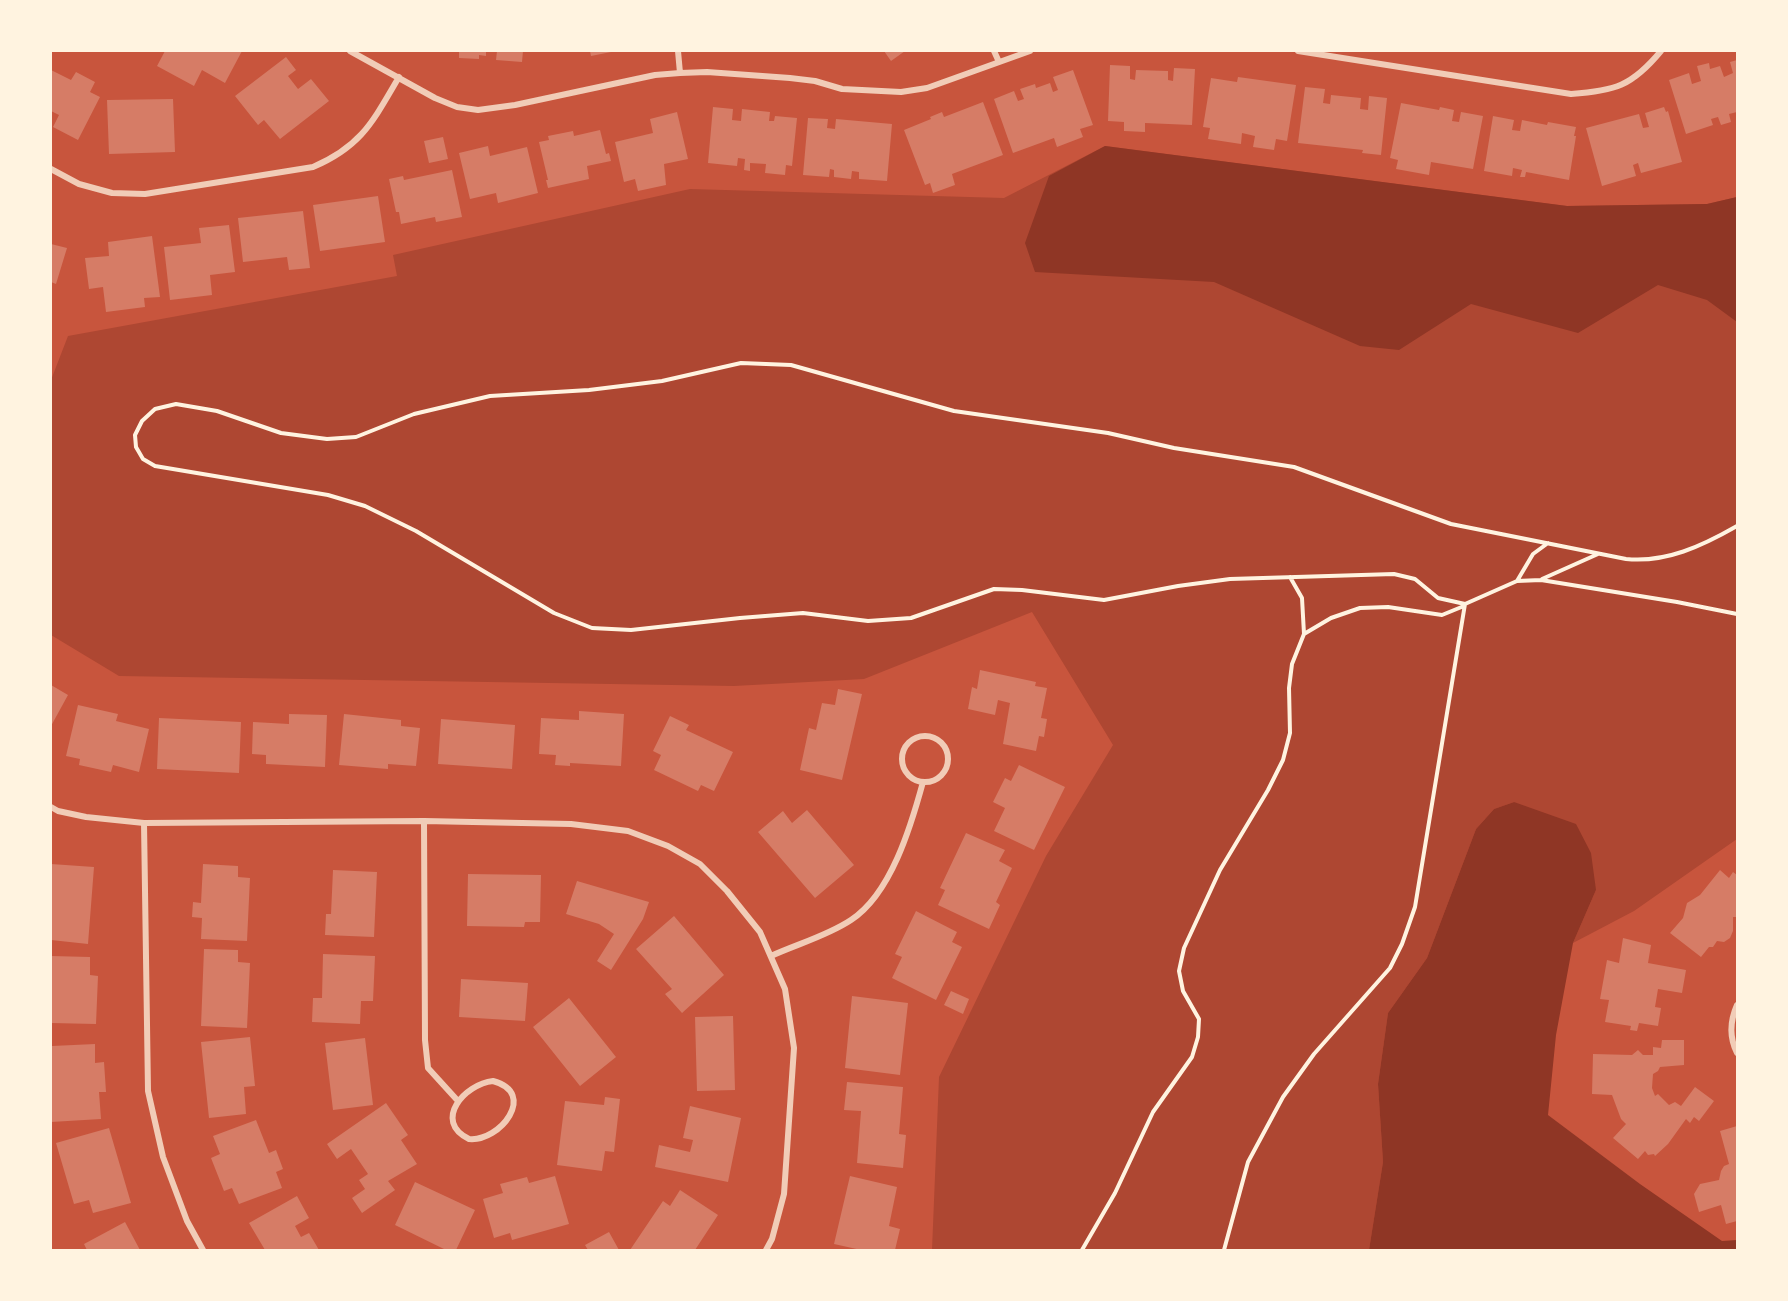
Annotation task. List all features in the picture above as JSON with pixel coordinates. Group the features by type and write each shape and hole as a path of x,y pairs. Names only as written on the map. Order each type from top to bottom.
{"street":[{"path":"350,51 435,98 457,107 478,110 515,105 655,75 680,73 707,72 790,78 815,81 842,89 901,92 927,88 1030,51"},
{"path":"678,51 680,73"},
{"path":"994,51 999,62"},
{"path":"1298,51 1571,94 1602,92 1628,83 1647,68 1661,51"},
{"path":"51,169 79,184 90,187 112,192 145,194 313,167 334,158 351,146 370,125 399,77"},
{"path":"931,736 943,744 947,750 948,766 938,778 923,782 908,775 902,760 903,753 910,741 931,736"},
{"path":"771,956 853,919 874,898 894,864 913,819 923,782"},
{"path":"51,807 58,811 86,817 144,823 424,821 571,824 628,831 668,846 700,864 760,932 785,989 794,1048 784,1194 772,1239 766,1250"},
{"path":"424,821 425,1040 429,1068 458,1101"},
{"path":"144,823 148,1091 163,1157 187,1221 203,1250"},
{"path":"1737,1005 1732,1017 1731,1034 1737,1053"},
{"path":"493,1081 506,1087 513,1099 514,1107 507,1121 484,1138 469,1140 456,1130 453,1123 452,1114 458,1101 479,1084 493,1081"}],"path":[{"path":"1465,605 1438,598 1414,579 1394,574 1230,579 1104,600 994,589 911,618 868,621 803,613 631,630 592,628 554,613 416,531 365,506 328,495 155,466 143,459 136,447 135,435 142,421 155,410 176,404 217,411 281,433 327,439 356,437 414,414 490,396 589,390 662,381 741,363 791,365 954,411 1108,433 1174,448 1294,466 1451,524 1645,561 1672,557 1737,526"},
{"path":"1517,581 1533,555 1548,543"},
{"path":"1540,580 1598,553"},
{"path":"1082,1250 1115,1193 1153,1112 1192,1057 1198,1037 1199,1019 1183,991 1179,971 1184,948 1220,870 1268,790 1283,760 1290,733 1288,688 1292,664 1304,634 1302,597 1290,577"},
{"path":"1304,634 1331,618 1360,608 1388,607 1442,615 1517,581 1540,580 1737,614"},
{"path":"1224,1250 1248,1162 1283,1097 1314,1054 1390,968 1402,944 1415,907 1465,605"}],"shaded area":[{"path":"1105,146 1567,206 1707,204 1737,197 1737,839 1634,911 1573,943 1596,890 1514,802 1494,809 1476,829 1427,958 1388,1013 1378,1084 1383,1162 1369,1250 932,1250 939,1077 1046,856 1113,745 1032,612 864,679 734,686 119,676 51,635 51,380 68,336 397,276 393,255 690,189 1004,198"},
{"path":"1105,146 1567,206 1707,204 1737,197 1737,322 1707,300 1658,285 1578,333 1471,304 1399,350 1360,346 1214,282 1035,272 1025,243 1049,176"},
{"path":"1514,802 1576,824 1591,853 1596,890 1573,943 1556,1035 1548,1115 1640,1184 1722,1241 1737,1240 1737,1250 1369,1250 1383,1162 1378,1084 1388,1013 1427,958 1476,829 1494,809"}],"building":[{"path":"165,51 242,51 225,83 202,70 194,86 157,66"},
{"path":"459,51 486,51 486,56 479,55 479,59 459,58"},
{"path":"497,51 523,51 522,62 496,60"},
{"path":"590,51 611,51 611,52 591,56"},
{"path":"884,51 905,51 891,61"},
{"path":"286,57 296,70 288,76 298,89 311,79 329,101 280,139 264,120 258,125 235,96"},
{"path":"1737,60 1737,112 1729,114 1731,122 1721,125 1718,117 1711,119 1713,125 1686,134 1669,80 1689,73 1692,84 1701,81 1697,66 1709,63 1710,69 1720,66 1724,77 1733,73 1730,62"},
{"path":"1110,65 1130,66 1130,79 1135,80 1136,70 1168,71 1168,80 1173,81 1174,68 1195,69 1192,125 1145,123 1145,132 1124,131 1124,122 1108,121"},
{"path":"51,70 71,80 76,72 95,82 90,92 100,97 78,140 53,127 59,115 51,111"},
{"path":"1073,70 1093,125 1080,129 1083,137 1057,147 1054,138 1013,153 994,99 1014,91 1018,101 1024,99 1020,89 1035,84 1036,88 1050,83 1053,92 1058,90 1053,77"},
{"path":"1238,77 1296,85 1287,141 1276,139 1274,150 1253,147 1255,136 1242,133 1241,144 1208,139 1210,128 1203,127 1211,78 1237,82"},
{"path":"1305,87 1325,89 1323,103 1330,104 1331,95 1361,98 1360,109 1368,110 1369,96 1387,98 1381,155 1362,153 1363,150 1298,143"},
{"path":"173,99 175,152 109,154 107,100"},
{"path":"983,102 1003,155 952,174 955,185 933,193 930,183 925,185 904,130 942,112 944,117"},
{"path":"1401,103 1439,110 1440,107 1454,110 1452,121 1459,122 1461,112 1483,116 1473,169 1431,162 1429,175 1396,169 1398,160 1390,158"},
{"path":"713,107 733,109 732,120 741,121 742,109 770,112 769,121 774,121 775,116 797,118 792,166 786,165 785,175 765,173 766,164 750,163 750,171 744,170 745,159 738,158 737,166 708,163"},
{"path":"1664,107 1666,112 1668,111 1682,162 1641,173 1638,163 1633,165 1636,176 1602,186 1586,128 1639,114 1643,128 1649,127 1645,113"},
{"path":"677,112 688,159 664,164 666,185 638,191 635,179 624,182 615,142 653,133 650,119"},
{"path":"1493,116 1514,120 1512,130 1520,131 1522,120 1576,127 1569,180 1526,172 1525,177 1520,177 1522,170 1513,168 1512,176 1484,171"},
{"path":"808,118 828,119 827,128 835,129 836,119 892,124 887,181 859,179 859,172 852,171 851,179 834,177 834,170 830,169 829,177 803,175"},
{"path":"600,130 606,154 609,153 611,161 587,166 589,179 548,188 539,142 549,140 548,136 573,131 574,136"},
{"path":"443,137 448,159 429,163 424,141"},
{"path":"488,146 490,156 527,147 538,193 498,203 496,193 470,199 459,153"},
{"path":"452,170 462,217 436,222 435,217 401,224 389,179 403,176 404,180"},
{"path":"378,196 385,242 320,251 313,205"},
{"path":"303,211 310,268 289,270 287,257 243,262 238,218"},
{"path":"229,225 235,272 210,275 212,295 170,300 164,247 201,243 199,228"},
{"path":"152,236 160,297 144,298 145,307 106,312 103,287 89,289 85,258 109,256 108,242"},
{"path":"51,244 67,248 56,284 51,282"},
{"path":"980,670 1036,682 1035,686 1047,688 1041,718 1047,719 1044,737 1039,736 1036,751 1003,744 1010,703 998,700 995,715 968,709 972,687 977,689"},
{"path":"51,685 68,695 51,726"},
{"path":"838,689 862,694 842,780 800,770 809,728 816,730 822,703 835,705"},
{"path":"78,705 118,714 116,721 149,729 139,772 113,765 111,772 79,765 80,759 66,756"},
{"path":"579,711 624,714 621,766 570,763 570,766 555,765 556,755 539,754 541,718 579,720"},
{"path":"289,714 327,715 325,767 266,764 266,755 252,754 253,722 289,724"},
{"path":"344,714 401,720 401,726 420,728 416,766 388,764 388,769 339,765"},
{"path":"670,716 689,725 686,730 733,752 714,791 701,785 698,791 654,770 661,755 653,751"},
{"path":"159,718 241,722 239,773 157,769"},
{"path":"441,719 515,725 512,769 438,764"},
{"path":"1019,765 1065,787 1034,850 994,831 1005,808 993,802 1005,778 1011,781"},
{"path":"807,810 854,865 815,898 758,832 783,811 792,823"},
{"path":"966,833 1005,850 999,861 1012,868 996,902 1000,905 989,929 938,905 945,890 940,888"},
{"path":"51,864 94,867 88,944 51,940"},
{"path":"203,864 238,866 238,877 250,878 247,941 201,939 202,918 192,917 193,902 201,903"},
{"path":"333,870 377,872 374,937 325,935 326,914 331,914"},
{"path":"1720,870 1729,878 1733,872 1737,875 1737,917 1733,917 1733,931 1730,938 1724,942 1717,941 1701,957 1670,933 1683,918 1687,903 1700,895"},
{"path":"468,874 541,875 540,922 525,922 524,927 467,926"},
{"path":"577,881 649,902 643,919 611,970 597,961 614,934 599,924 566,914"},
{"path":"916,911 957,932 952,942 962,947 936,1000 892,978 902,957 895,954"},
{"path":"674,916 724,975 682,1013 665,994 672,989 636,949"},
{"path":"1623,938 1651,945 1648,963 1686,970 1682,993 1658,989 1655,1007 1661,1008 1658,1026 1639,1023 1637,1031 1630,1030 1631,1026 1605,1022 1609,1000 1600,999 1607,960 1619,963"},
{"path":"204,949 238,950 238,962 250,963 247,1028 201,1026"},
{"path":"323,954 375,956 373,1001 361,1001 360,1024 312,1022 313,998 322,998"},
{"path":"51,956 90,957 90,975 98,976 96,1024 51,1023"},
{"path":"461,979 528,983 525,1021 459,1017"},
{"path":"951,991 969,999 963,1014 944,1005"},
{"path":"852,996 908,1003 900,1075 845,1068"},
{"path":"569,998 616,1057 580,1086 533,1027"},
{"path":"733,1016 735,1090 697,1091 695,1017"},
{"path":"250,1037 255,1086 244,1087 246,1114 209,1118 201,1042"},
{"path":"365,1038 373,1105 333,1110 325,1043"},
{"path":"1662,1040 1684,1040 1684,1065 1660,1067 1653,1074 1652,1088 1655,1096 1658,1094 1669,1105 1675,1102 1681,1106 1695,1087 1714,1101 1699,1121 1694,1117 1690,1123 1686,1119 1668,1144 1655,1156 1654,1154 1648,1155 1645,1151 1638,1159 1613,1138 1626,1124 1621,1119 1612,1095 1592,1094 1593,1054 1632,1055 1638,1050 1643,1055 1653,1055 1653,1047 1661,1048"},
{"path":"95,1044 95,1063 104,1062 106,1092 99,1092 101,1119 51,1122 52,1046"},
{"path":"847,1082 903,1087 899,1134 906,1135 903,1168 857,1163 861,1111 844,1110"},
{"path":"605,1097 620,1099 614,1152 605,1151 602,1171 557,1165 565,1101 604,1105"},
{"path":"386,1103 408,1135 401,1140 417,1164 388,1181 395,1190 362,1213 352,1198 365,1189 359,1180 368,1174 351,1149 337,1159 327,1144"},
{"path":"690,1106 741,1118 728,1182 655,1167 659,1145 690,1152 693,1140 683,1138"},
{"path":"256,1120 269,1153 276,1150 283,1169 276,1172 282,1188 239,1204 232,1188 224,1191 211,1158 220,1154 213,1136"},
{"path":"1737,1126 1737,1221 1726,1224 1721,1205 1699,1212 1694,1194 1700,1184 1719,1180 1724,1166 1729,1164 1720,1131"},
{"path":"109,1128 131,1203 93,1213 89,1200 74,1204 56,1143"},
{"path":"555,1176 569,1224 512,1240 510,1233 494,1238 483,1199 503,1193 500,1184 527,1177 529,1183"},
{"path":"850,1176 897,1187 889,1226 900,1229 895,1250 861,1250 834,1244"},
{"path":"415,1182 475,1210 456,1250 446,1250 395,1225"},
{"path":"680,1190 718,1215 695,1250 630,1250 663,1201 670,1206"},
{"path":"297,1196 309,1218 295,1226 301,1237 309,1233 319,1250 265,1250 249,1223"},
{"path":"125,1222 140,1250 87,1250 84,1244"},
{"path":"609,1232 619,1250 588,1250 585,1245"}]}
